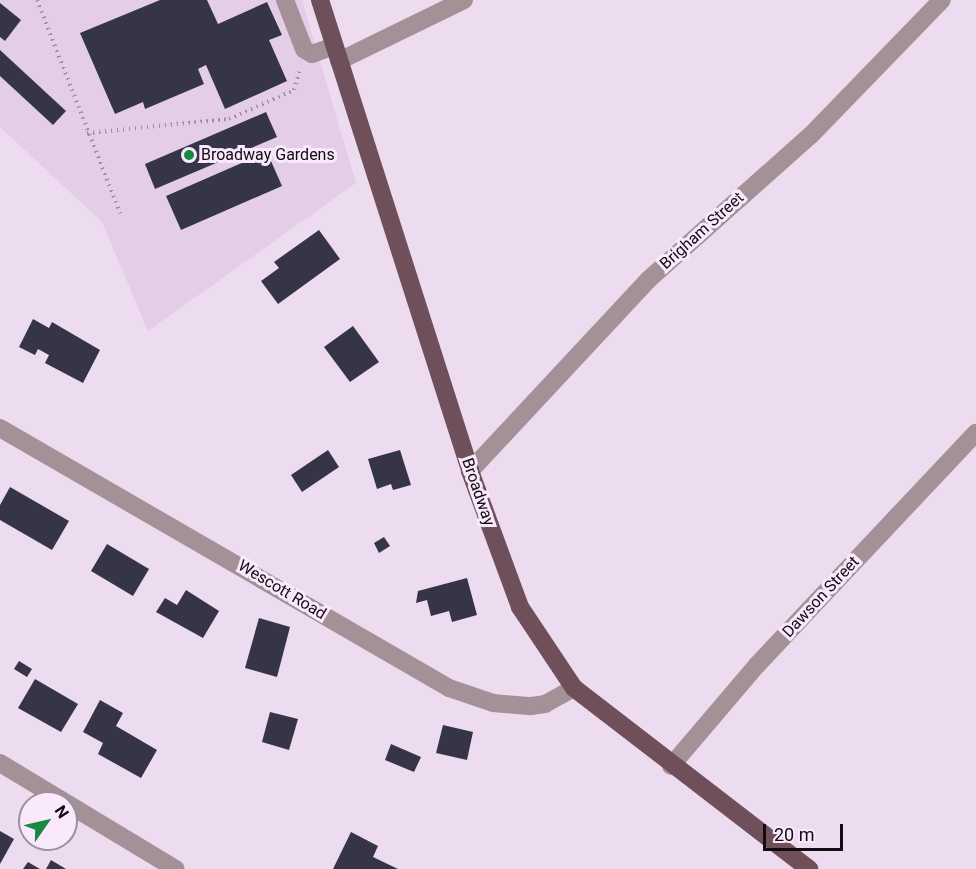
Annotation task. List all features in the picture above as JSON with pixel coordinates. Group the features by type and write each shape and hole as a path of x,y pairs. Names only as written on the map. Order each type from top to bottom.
{"main road":[{"name":"Broadway","path":"321,0 336,54 470,471 520,607 574,688 671,766 809,869"}],"street":[{"path":"285,0 304,49 312,54 336,54 464,0"},
{"name":"Brigham Street","path":"470,471 648,280 717,216 811,135 942,0"},
{"name":"Wescott Road","path":"0,428 448,688 493,703 531,706 545,704 574,688"},
{"name":"Dawson Street","path":"671,766 757,665 976,433"},
{"path":"0,763 176,869"}],"path":[{"path":"38,0 87,133 120,213"},
{"path":"87,133 229,119 294,90 304,49"}],"shaded area":[{"name":"Broadway Gardens","path":"0,0 302,0 356,183 148,331 102,222 0,127"}],"building":[{"path":"160,0 207,0 218,24 267,2 282,35 269,40 287,81 225,109 206,65 198,69 204,84 145,109 143,102 115,114 80,33"},
{"path":"0,3 21,20 5,41 0,37"},
{"path":"0,50 66,111 53,125 0,76"},
{"path":"266,112 277,137 155,189 145,164"},
{"path":"267,152 282,186 181,230 166,196"},
{"path":"319,230 340,259 278,304 261,281 279,268 274,262"},
{"path":"33,319 49,328 52,322 100,350 83,383 45,363 49,355 38,349 35,355 19,347"},
{"path":"353,326 379,362 350,382 324,347"},
{"path":"328,450 339,467 302,492 291,475"},
{"path":"400,450 411,485 393,490 391,484 377,489 368,459"},
{"path":"10,487 69,521 52,550 0,520 0,505"},
{"path":"384,537 390,546 379,553 374,543"},
{"path":"107,544 149,569 133,596 91,571"},
{"path":"467,578 477,615 452,622 449,611 431,616 427,600 416,603 418,591"},
{"path":"186,590 219,611 203,638 156,612 165,598 177,605"},
{"path":"259,618 290,627 277,677 245,668"},
{"path":"19,661 32,669 27,677 14,669"},
{"path":"35,679 78,704 61,732 18,708"},
{"path":"100,700 123,713 116,726 157,750 141,778 98,754 103,743 83,732"},
{"path":"270,712 298,719 289,750 262,742"},
{"path":"443,725 473,732 467,760 436,753"},
{"path":"391,744 421,757 414,772 385,760"},
{"path":"0,831 14,839 0,864"},
{"path":"351,832 378,846 373,857 398,869 333,869"},
{"path":"51,860 66,869 46,869"},
{"path":"28,862 40,869 23,869"}],"place":[{"name":"Broadway Gardens","path":"189,155"}]}
